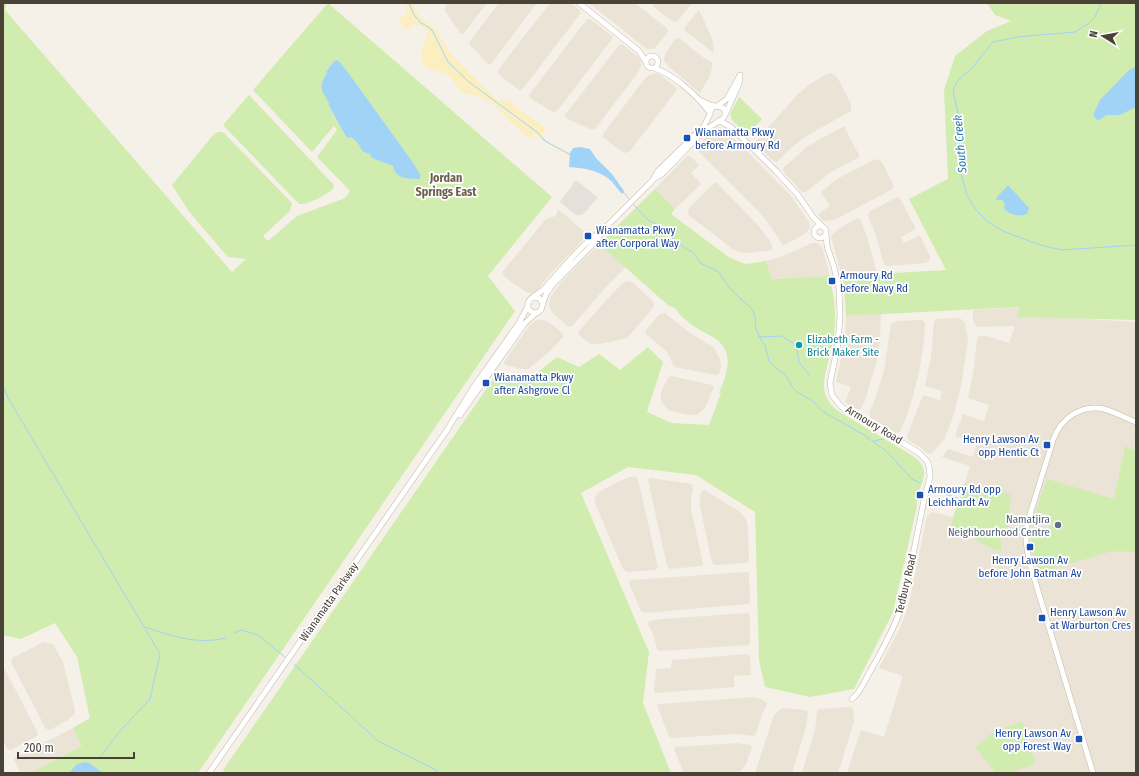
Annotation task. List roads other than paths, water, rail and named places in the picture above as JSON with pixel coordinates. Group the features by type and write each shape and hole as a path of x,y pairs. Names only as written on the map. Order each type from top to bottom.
{"street":[{"path":"580,3 639,51 656,57 665,72"},
{"path":"639,51 649,67 665,72 702,101 713,120 719,121 731,127 794,190 813,217 825,229 826,233 823,237 818,238"},
{"path":"646,62 651,56"},
{"path":"654,68 657,66 659,61"},
{"path":"604,229 597,240 554,283 546,294 541,310 536,313 530,311 528,301 542,291 556,274 593,237 604,229 708,128 725,115 739,84 740,75 727,99 711,109 704,126 658,171 653,180"},
{"path":"702,101 723,108 731,127"},
{"path":"813,217 815,235 827,246"},
{"path":"815,230 817,227 822,226"},
{"name":"Armoury Road","path":"826,233 827,246 836,277 840,307 838,344 830,383 832,395 843,408 914,449 922,456 929,466 930,477 923,504"},
{"path":"533,298 540,299 543,304"},
{"name":"Wianamatta Parkway","path":"209,773 447,430 473,388 519,322 528,306"},
{"name":"Wianamatta Parkway","path":"447,430 477,392 525,323 536,313"},
{"path":"1093,773 1028,554 1026,529 1055,436 1064,421 1080,411 1097,408 1110,411 1136,422"},
{"name":"Tedbury Road","path":"852,699 859,691 898,618 904,600 923,504"}],"water":[{"path":"336,60 339,61 350,75 412,161 420,174 420,179 400,176 394,170 393,166 372,158 370,154 362,151 358,143 351,137 348,138 345,135 329,106 322,88 322,82 327,73 326,72"},
{"path":"1136,67 1136,107 1120,115 1106,115 1098,121 1093,115 1100,100 1129,70"},
{"path":"580,147 590,149 596,158 612,174 624,191 622,194 611,181 600,173 569,167 570,153 573,148"},
{"path":"1008,185 1029,208 1027,214 1017,215 1009,213 1004,209 1005,204 1002,200 996,200"},
{"path":"85,762 89,763 103,773 69,773 77,764"}],"waterway":[{"path":"409,3 414,15 420,22 431,29 448,62 469,82 537,132 545,141 571,155"},
{"name":"South Creek","path":"1101,3 1095,17 1075,32 1017,37 993,42 972,68 958,80 953,90 960,123 959,167 967,195 976,210 988,222 1005,232 1040,245 1062,250 1136,245"},
{"path":"623,192 630,200"},
{"path":"633,204 648,220 663,228 667,234 694,253 700,263 719,272 731,290 751,308 755,316 756,329 765,345 769,361 774,367 785,374 797,392 813,401 822,411 864,435 886,451 912,479 920,483"},
{"path":"759,337 781,336 793,343 797,349 799,362 809,375"},
{"path":"3,385 8,398 160,654 150,699 121,730 99,758"},
{"path":"874,441 883,439"},
{"path":"935,490 970,503"},
{"path":"145,627 194,640 215,640 226,638"},
{"path":"234,633 241,630 258,635 285,657"},
{"path":"294,664 378,741 436,770 437,773"}],"place":[{"name":"Wianamatta Pkwy before Armoury Rd","path":"687,138"},
{"name":"Wianamatta Pkwy after Corporal Way","path":"588,236"},
{"name":"Armoury Rd before Navy Rd","path":"832,281"},
{"name":"Elizabeth Farm - Brick Maker Site","path":"799,345"},
{"name":"Wianamatta Pkwy after Ashgrove Cl","path":"486,383"},
{"name":"Henry Lawson Av opp Hentic Ct","path":"1047,445"},
{"name":"Armoury Rd opp Leichhardt Av","path":"920,495"},
{"name":"Namatjira Neighbourhood Centre","path":"1058,525"},
{"name":"Henry Lawson Av before John Batman Av","path":"1030,547"},
{"name":"Henry Lawson Av at Warburton Cres","path":"1042,618"},
{"name":"Henry Lawson Av opp Forest Way","path":"1079,739"}],"district":[{"name":"Jordan Springs East","path":"446,185"}]}
